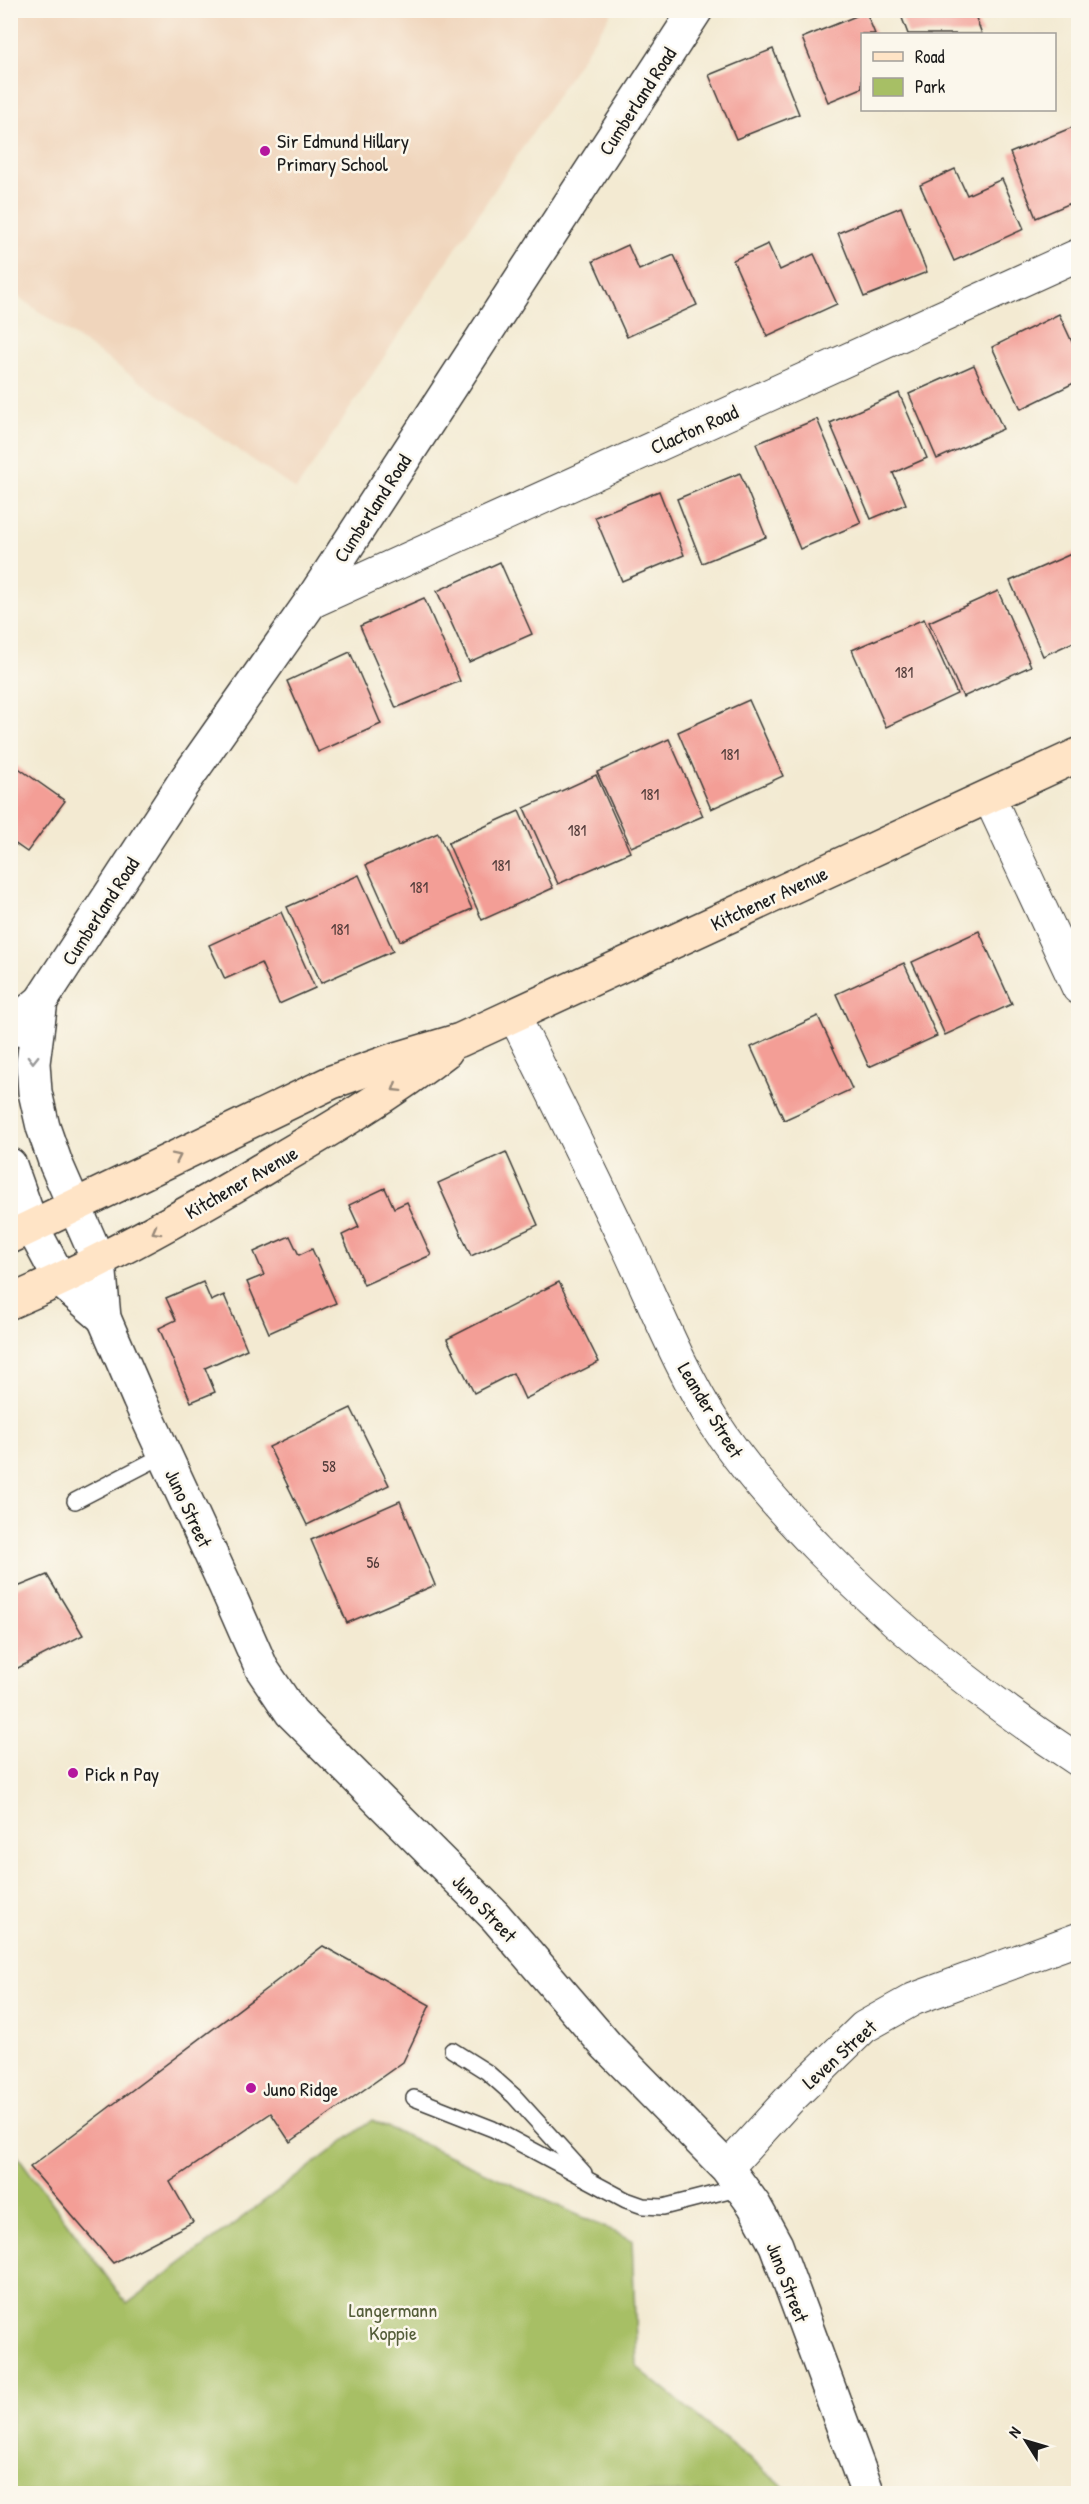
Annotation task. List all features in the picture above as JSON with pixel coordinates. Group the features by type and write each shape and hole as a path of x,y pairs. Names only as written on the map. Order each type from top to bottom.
{"main road":[{"name":"Kitchener Avenue","path":"21,1232 332,1082 393,1059 460,1040 1078,755"},
{"name":"Kitchener Avenue","path":"10,1302 99,1262 205,1204 405,1083 460,1040"}],"street":[{"name":"Cumberland Road","path":"10,1031 16,1022 41,1001 182,785 310,603 696,10"},
{"name":"Clacton Road","path":"310,603 1078,255"},
{"path":"989,797 1078,988"},
{"name":"Cumberland Road","path":"41,1001 33,1063 35,1092 43,1127 74,1207 99,1262 104,1318"},
{"name":"Leander Street","path":"514,1016 579,1143 672,1342 714,1422 742,1463 794,1523 860,1590 936,1657 1078,1760"},
{"path":"10,1166 21,1232 60,1281 104,1318"},
{"name":"Juno Street","path":"104,1318 262,1669 291,1712 495,1917 606,2045 734,2177 754,2205 776,2245 868,2493"},
{"name":"Leven Street","path":"734,2177 789,2100 864,2027 914,1999 1078,1939"}],"lane":[{"path":"75,1501 165,1455"},
{"path":"452,2050 487,2072 514,2096 590,2179"},
{"path":"414,2098 493,2129 626,2200 643,2206 663,2207 734,2177"}],"shaded area":[{"name":"Sir Edmund Hillary Primary School","path":"11,10 613,11 296,490 11,292"}],"green space":[{"name":"Langermann Koppie","path":"372,2120 632,2240 637,2367 791,2493 11,2493 11,2147 127,2304"}],"building":[{"path":"899,10 973,10 982,33 908,33"},
{"path":"866,12 875,33 861,33 861,88 828,102 802,38"},
{"path":"773,49 799,114 736,139 709,75"},
{"path":"1073,127 1078,140 1078,200 1036,218 1010,153"},
{"path":"955,169 967,195 1002,179 1024,229 954,261 920,185"},
{"path":"901,207 927,272 864,297 838,233"},
{"path":"768,244 780,270 814,254 837,304 767,336 733,260"},
{"path":"628,245 639,270 674,255 697,305 627,337 593,261"},
{"path":"1059,314 1078,355 1078,381 1021,409 992,347"},
{"path":"974,365 1003,429 937,459 909,394"},
{"path":"899,393 927,458 893,473 906,504 871,519 830,423"},
{"path":"817,419 861,523 800,549 756,444"},
{"path":"740,473 766,537 702,563 677,499"},
{"path":"659,491 684,555 622,581 595,517"},
{"path":"1078,551 1078,640 1043,656 1010,581"},
{"path":"500,562 532,634 469,662 437,591"},
{"path":"998,591 1031,666 963,697 929,622"},
{"path":"424,598 460,681 396,708 360,626"},
{"path":"924,619 957,694 886,727 852,650"},
{"path":"350,652 381,724 318,752 287,681"},
{"path":"749,700 783,776 711,809 678,732"},
{"path":"669,739 703,816 631,847 597,772"},
{"path":"10,762 65,801 27,852 10,840"},
{"path":"596,775 630,852 558,884 524,808"},
{"path":"519,811 553,888 482,920 448,843"},
{"path":"438,833 472,909 400,941 366,865"},
{"path":"359,875 393,951 321,983 287,907"},
{"path":"281,912 315,988 279,1004 261,963 225,979 209,945"},
{"path":"979,931 1012,1004 945,1035 912,962"},
{"path":"904,963 937,1036 869,1067 836,994"},
{"path":"818,1016 852,1089 784,1120 751,1047"},
{"path":"506,1152 538,1225 471,1256 438,1183"},
{"path":"385,1188 394,1208 407,1202 431,1255 364,1285 342,1235 359,1227 349,1205"},
{"path":"290,1236 299,1255 312,1249 336,1303 269,1333 247,1282 264,1275 254,1252"},
{"path":"203,1282 211,1301 224,1295 247,1349 205,1368 215,1392 191,1402 159,1328 176,1320 166,1298"},
{"path":"559,1282 599,1362 525,1399 513,1373 474,1393 447,1339"},
{"path":"351,1408 389,1485 307,1525 269,1447"},
{"path":"400,1501 435,1585 347,1623 311,1540"},
{"path":"47,1575 83,1635 10,1672 10,1590"},
{"name":"Juno Ridge","path":"323,1946 430,2005 403,2062 290,2142 271,2113 170,2182 193,2222 113,2263 30,2167"}],"place":[{"name":"Sir Edmund Hillary Primary School","path":"265,151"},
{"name":"Pick n Pay","path":"73,1773"},
{"name":"Juno Ridge","path":"251,2088"}]}
